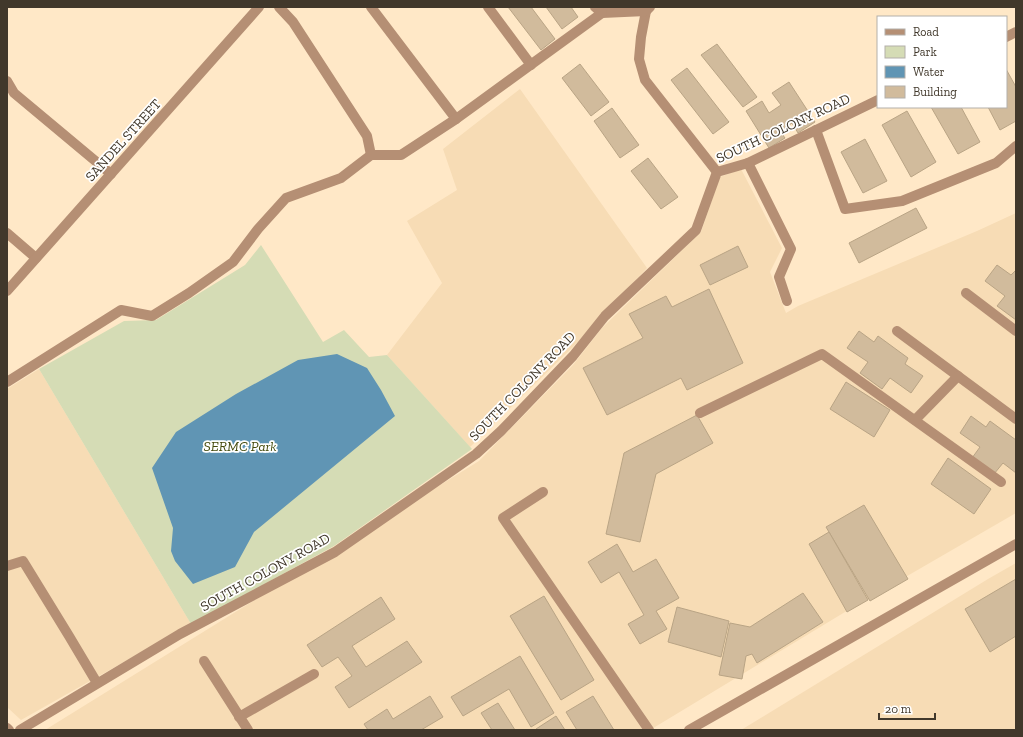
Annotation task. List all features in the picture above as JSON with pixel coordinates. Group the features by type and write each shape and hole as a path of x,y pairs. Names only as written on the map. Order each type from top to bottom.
{"street":[{"name":"SANDEL STREET","path":"7,292 259,7"},
{"path":"279,7 293,22 368,136 372,155"},
{"path":"371,7 456,119"},
{"path":"488,7 530,65"},
{"path":"7,382 121,310 152,316 189,293 232,262 258,229 286,198 340,178 372,155 401,155 456,119 530,65 598,10 648,9 641,37 639,59 645,80 717,172"},
{"path":"1007,36 1016,32"},
{"path":"7,81 14,93 111,174"},
{"name":"SOUTH COLONY ROAD","path":"20,730 180,634 335,552 476,454 573,356 604,316 696,230 717,172 748,163 877,100"},
{"path":"816,130 846,209 902,200 996,163 1016,146"},
{"path":"748,163 791,249 779,277 787,301"},
{"path":"7,233 36,258"},
{"path":"966,293 1016,331"},
{"path":"897,331 1016,419"},
{"path":"700,413 822,354 1001,482"},
{"path":"915,420 958,376"},
{"path":"543,492 503,518 649,730"},
{"path":"689,730 1016,544"},
{"path":"7,566 23,561 97,683"},
{"path":"204,661 248,730"},
{"path":"240,716 314,674"}],"shaded area":[{"path":"520,89 647,268 573,347 470,447 387,355 442,283 407,221 457,190 443,149"},
{"path":"741,169 782,248 770,272 786,313 798,306 977,231 1016,213 1016,513 845,612 650,730 45,730 479,461 573,365 602,328 701,232 720,177"},
{"path":"39,369 191,624 21,720 7,707 7,389"},
{"path":"1016,563 1016,730 741,730 988,579"}],"green space":[{"name":"SERMC Park","path":"261,245 323,342 344,330 369,357 387,355 472,449 334,546 191,624 39,369 124,321 156,320 245,265"}],"water":[{"path":"337,354 367,368 395,416 254,532 235,567 193,584 175,561 171,551 173,528 152,468 176,432 236,394 298,360"}],"building":[{"path":"508,7 531,7 555,39 541,50"},
{"path":"546,7 571,7 578,17 562,29"},
{"path":"717,44 757,97 743,107 701,55"},
{"path":"580,64 609,102 591,116 562,78"},
{"path":"687,68 729,122 713,134 671,80"},
{"path":"1007,71 1016,87 1016,121 1000,130 989,108 1007,108"},
{"path":"789,82 815,122 798,133 792,123 780,131 785,138 769,148 746,111 762,101 769,113 781,105 772,93"},
{"path":"612,108 639,145 620,158 594,121"},
{"path":"932,108 962,108 980,142 958,154"},
{"path":"907,111 936,162 911,177 882,125"},
{"path":"865,139 887,181 863,193 841,152"},
{"path":"648,158 678,197 661,209 631,171"},
{"path":"916,208 927,228 859,263 849,243"},
{"path":"738,246 748,267 710,285 700,265"},
{"path":"997,265 1011,275 1016,270 1016,320 997,306 1005,296 985,281"},
{"path":"709,289 743,363 687,390 681,378 607,415 583,368 643,338 629,314 666,296 672,307"},
{"path":"859,331 874,342 878,336 908,358 905,364 923,376 911,393 890,378 882,389 860,373 868,362 847,348"},
{"path":"846,382 890,410 874,437 830,409"},
{"path":"697,415 713,443 656,474 640,542 606,534 624,453"},
{"path":"971,416 986,427 990,421 1016,440 1016,473 1003,463 994,474 972,458 980,447 960,433"},
{"path":"948,458 991,489 974,514 931,484"},
{"path":"864,505 908,579 870,601 826,527"},
{"path":"829,532 868,600 847,612 809,544"},
{"path":"617,544 633,572 656,559 679,598 656,611 667,629 640,644 628,624 644,615 619,572 601,583 588,562"},
{"path":"1016,579 1016,636 990,652 965,609"},
{"path":"803,593 823,622 757,663 752,654 746,656 742,679 719,675 730,623 750,627"},
{"path":"544,596 594,680 561,700 510,616"},
{"path":"381,597 395,619 352,646 366,667 407,641 422,662 349,708 335,687 352,676 338,657 322,667 307,645"},
{"path":"677,607 729,621 721,657 668,642"},
{"path":"520,656 554,713 531,727 509,689 463,716 451,697"},
{"path":"430,696 443,717 421,730 368,730 364,724 387,709 393,719"},
{"path":"593,696 614,730 577,730 566,712"},
{"path":"498,703 515,730 492,730 481,713"},
{"path":"556,716 565,730 536,729"}]}
